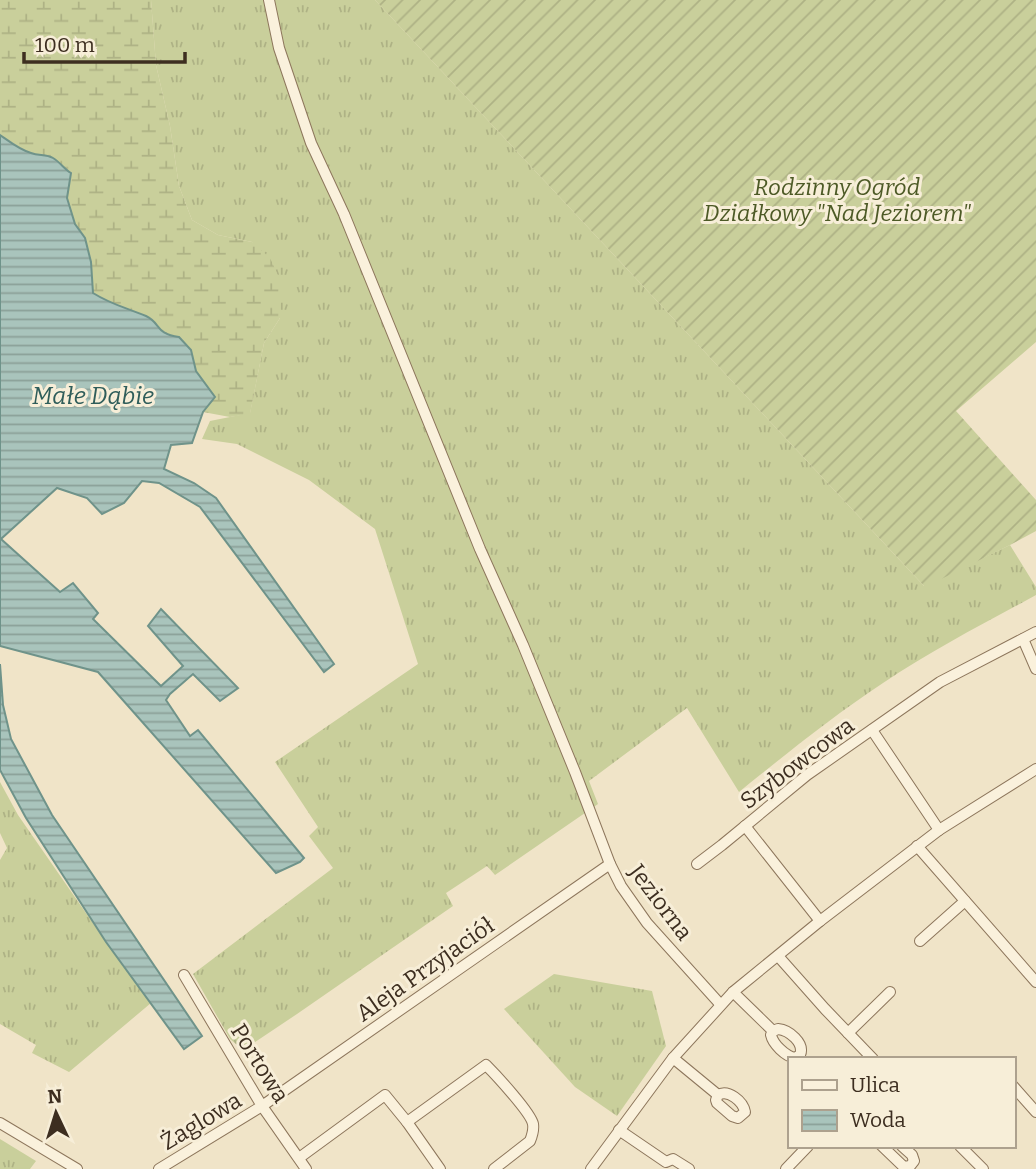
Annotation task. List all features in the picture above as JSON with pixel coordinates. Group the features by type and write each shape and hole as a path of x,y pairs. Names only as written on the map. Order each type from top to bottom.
{"street":[{"name":"Jeziorna","path":"269,0 279,48 311,143 344,214 480,550 523,645 610,864 621,886 647,923 720,1004"},
{"name":"Szybowcowa","path":"697,864 807,775 940,682 1036,632"},
{"path":"1023,639 1036,669"},
{"name":"Szybowcowa","path":"872,730 939,830"},
{"path":"591,1169 673,1058 733,992 917,846 1036,769"},
{"name":"Szybowcowa","path":"745,826 820,921"},
{"path":"917,846 1036,982"},
{"name":"Aleja Przyjaciół","path":"262,1106 610,864"},
{"path":"920,941 965,901"},
{"path":"778,956 871,1057"},
{"name":"Portowa","path":"184,975 262,1106 306,1169"},
{"path":"733,992 774,1031"},
{"path":"848,1033 890,992"},
{"path":"673,1058 718,1095"},
{"path":"407,1122 486,1065 522,1107 533,1125 530,1141 494,1169"},
{"path":"1015,1088 1036,1112"},
{"path":"299,1157 385,1095 440,1169"},
{"name":"Żaglowa","path":"159,1169 262,1106"},
{"path":"0,1123 77,1169"},
{"path":"619,1130 666,1166 673,1159 689,1169"},
{"path":"794,1167 807,1148"},
{"path":"884,1148 904,1167 910,1166 914,1161 904,1148"},
{"path":"962,1148 983,1169"}],"green space":[{"path":"0,0 151,0 156,65 170,126 179,186 192,220 218,235 252,242 270,258 282,284 280,318 264,343 250,414 230,417 203,412 168,335 150,318 101,318 41,155 29,153 0,135"},
{"path":"151,0 375,0 924,586 1010,545 1036,587 1036,595 939,648 883,683 739,792 687,708 589,781 598,804 495,875 487,866 446,893 453,906 243,1050 230,1039 193,974 333,868 309,836 318,827 275,762 418,664 375,529 309,480 237,444 202,439 210,421 250,413 264,343 280,318 252,242 218,235 192,220 179,186 170,126 156,65"},
{"name":"Rodzinny Ogród Działkowy \"Nad Jeziorem\"","path":"375,0 1036,0 1036,342 956,411 1036,500 1036,531 925,587"},
{"path":"0,782 18,815 151,1003 69,1072 32,1053 36,1045 0,1024 0,860 7,848 0,833"},
{"path":"554,974 652,991 666,1046 617,1116 575,1087 504,1009"},
{"path":"0,1139 36,1161 30,1169 0,1169"}],"water":[{"name":"Małe Dąbie","path":"0,135 27,152 53,158 71,173 67,198 75,224 85,238 91,262 93,293 146,316 162,331 179,337 191,350 196,371 215,397 203,412 192,443 171,445 164,469 194,483 216,498 334,664 324,672 200,507 159,483 142,481 124,503 102,514 87,498 57,488 1,539 60,592 73,583 98,613 93,619 161,686 183,666 148,626 161,609 238,688 220,701 193,674 166,700 190,736 198,730 304,858 276,873 98,672 0,646"},
{"path":"0,664 3,705 11,739 52,815 202,1036 184,1049 106,942 26,818 0,770"}]}
